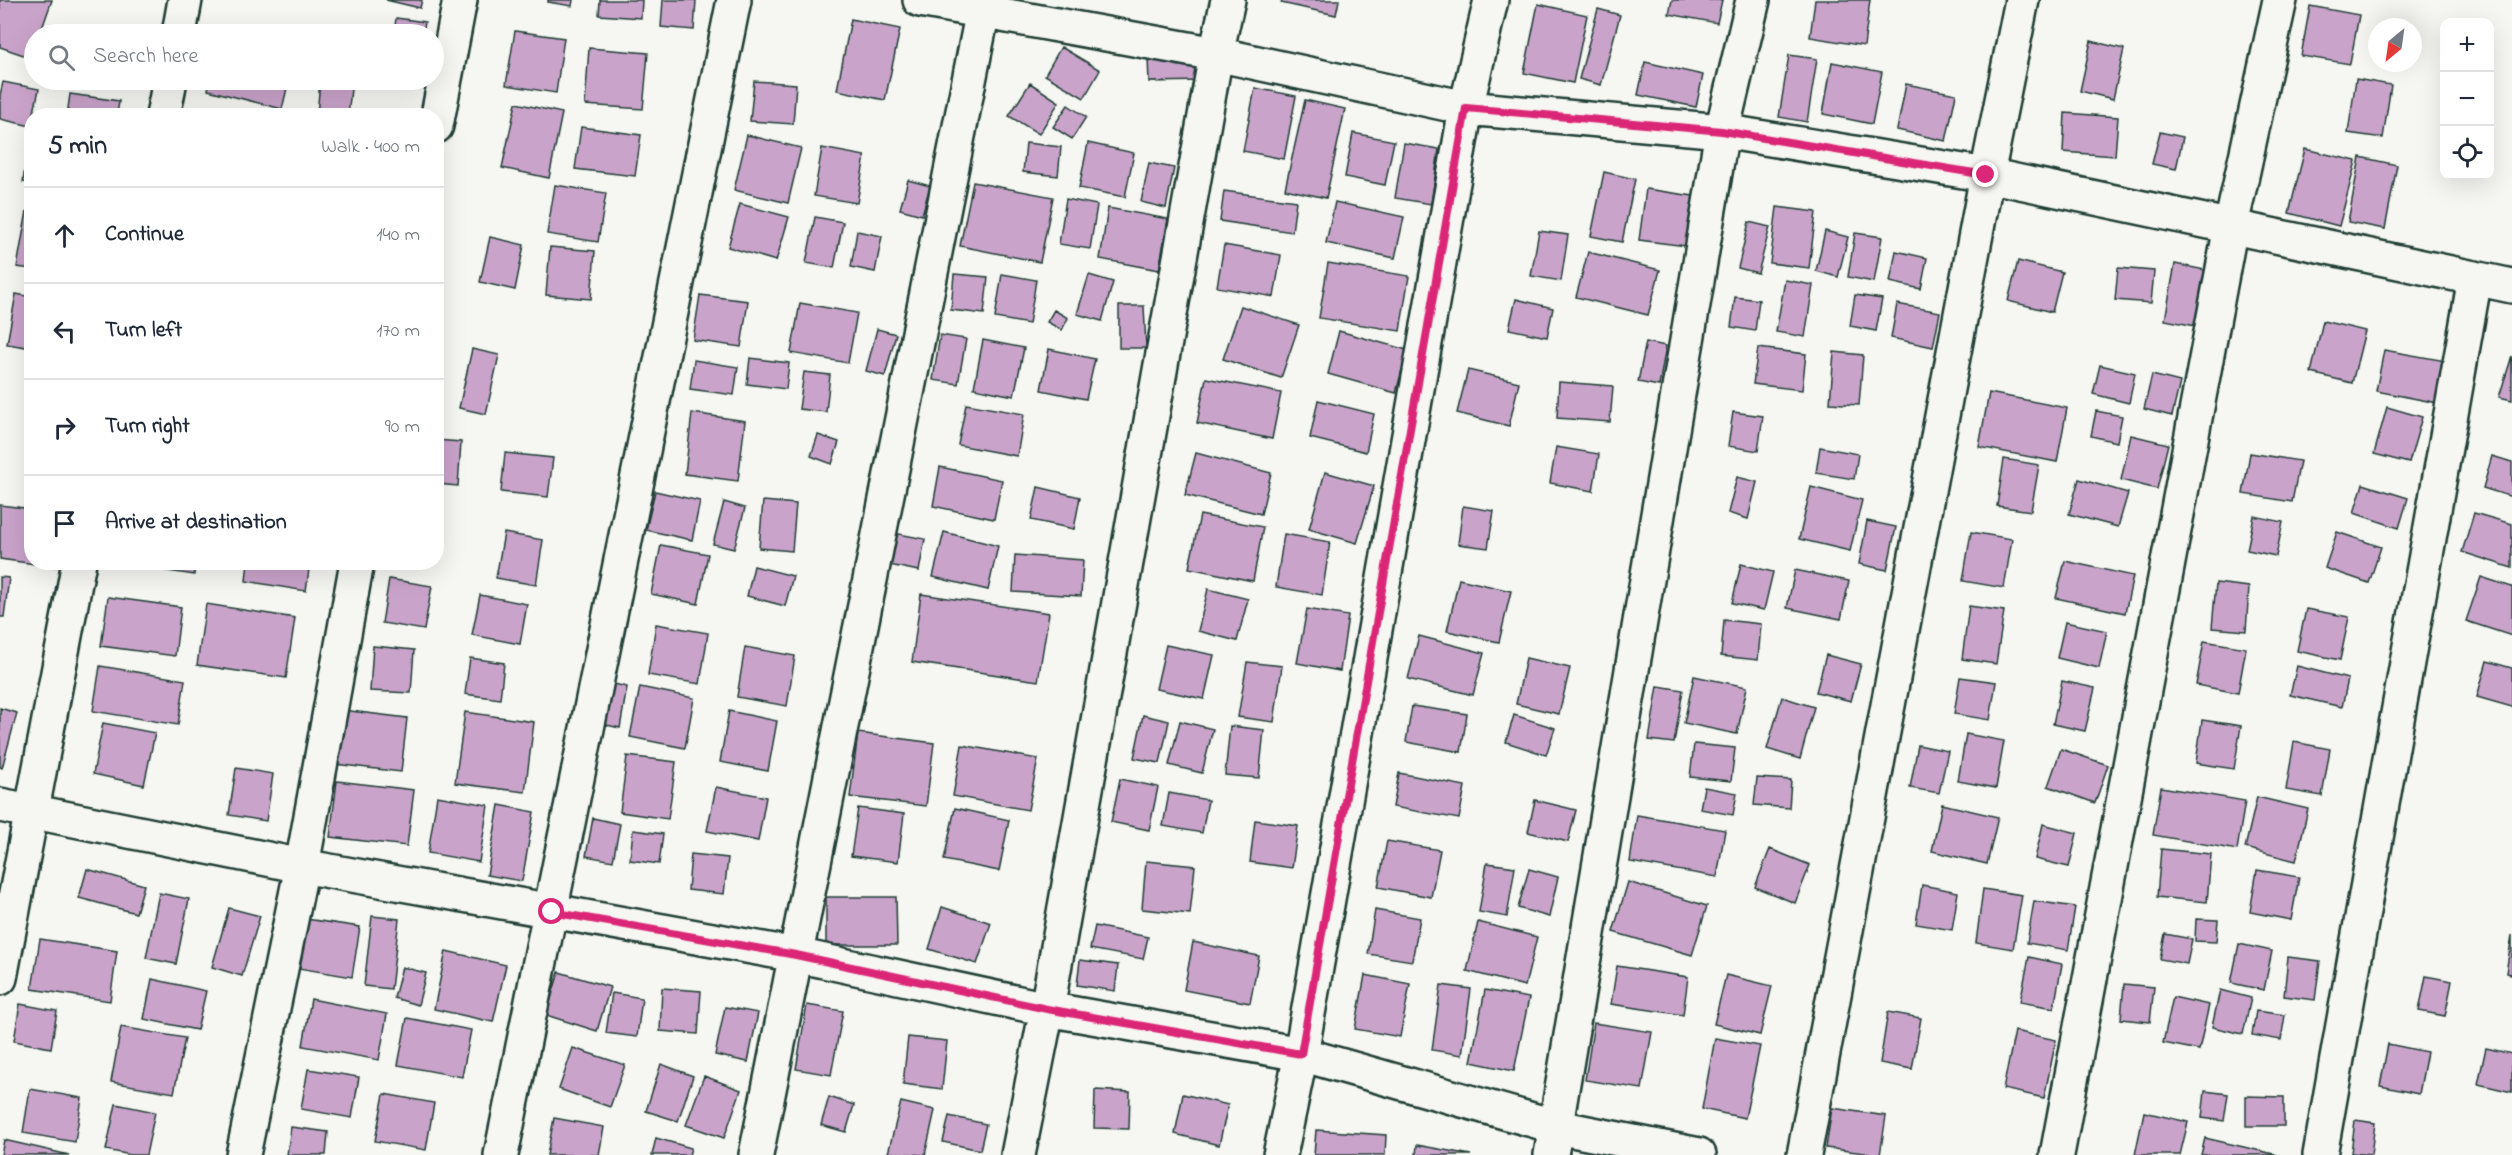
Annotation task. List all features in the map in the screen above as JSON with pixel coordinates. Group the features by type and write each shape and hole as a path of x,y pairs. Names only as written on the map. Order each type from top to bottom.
{"street":[{"path":"181,24 185,0"},
{"path":"444,82 459,0"},
{"path":"501,1155 552,912 734,0"},
{"path":"920,0 984,7 1466,108 1722,131 1986,175 2512,286"},
{"path":"1018,1155 1047,1009 1216,54 1228,0"},
{"path":"1280,1155 1301,1054 1466,108 1491,0"},
{"path":"1554,1141 1722,131 1753,0"},
{"path":"1804,1155 1986,175 2022,0"},
{"path":"2057,1155 2231,226 2280,0"},
{"path":"756,1155 984,7"},
{"path":"165,108 168,90"},
{"path":"439,108 443,90"},
{"path":"2320,1155 2475,278"},
{"path":"0,978 77,570"},
{"path":"243,1155 302,866 356,570"},
{"path":"0,805 302,866 796,955 1047,1009 1301,1054 1554,1141 1699,1155"}],"building":[{"path":"0,0 52,0 44,24 24,24 24,55 0,47"},
{"path":"386,0 422,0 420,8"},
{"path":"548,0 573,0 572,6 548,2"},
{"path":"600,0 642,0 641,18 599,15"},
{"path":"663,0 696,0 694,30 661,27"},
{"path":"1282,0 1339,0 1336,15 1281,3"},
{"path":"1672,0 1722,0 1717,23 1669,14"},
{"path":"1815,0 1870,0 1864,46 1810,37"},
{"path":"1538,4 1587,15 1573,83 1524,73"},
{"path":"2310,6 2359,15 2350,64 2301,56"},
{"path":"1598,9 1620,15 1601,85 1579,79"},
{"path":"396,18 425,22 425,24 395,24"},
{"path":"851,19 900,29 885,100 837,90"},
{"path":"515,31 564,38 556,93 506,85"},
{"path":"2091,41 2124,49 2113,99 2080,91"},
{"path":"1061,47 1100,70 1084,98 1045,75"},
{"path":"589,48 648,53 643,109 585,105"},
{"path":"1789,55 1817,59 1807,122 1779,117"},
{"path":"1201,56 1203,81 1149,82 1148,58"},
{"path":"1645,62 1703,75 1696,107 1638,95"},
{"path":"1832,62 1882,72 1872,124 1823,114"},
{"path":"2356,79 2391,85 2383,138 2348,133"},
{"path":"754,81 796,84 793,124 750,121"},
{"path":"3,82 24,86 24,90 39,90 35,108 24,108 24,124 0,119 0,95"},
{"path":"1030,83 1059,102 1039,134 1009,116"},
{"path":"1906,84 1956,94 1946,141 1897,130"},
{"path":"1255,88 1296,96 1284,159 1243,151"},
{"path":"208,90 287,90 282,108"},
{"path":"319,90 351,90 349,108 318,108"},
{"path":"70,94 119,101 118,108 68,108"},
{"path":"1305,100 1345,109 1326,198 1285,189"},
{"path":"516,103 562,113 549,178 502,168"},
{"path":"1068,105 1086,117 1072,139 1053,127"},
{"path":"2065,113 2118,117 2115,156 2063,152"},
{"path":"581,127 641,135 635,176 575,169"},
{"path":"2160,132 2183,137 2176,169 2152,164"},
{"path":"1353,133 1394,141 1385,185 1345,177"},
{"path":"747,135 801,148 788,203 734,190"},
{"path":"1026,143 1061,147 1058,176 1023,172"},
{"path":"1088,143 1134,153 1125,197 1079,188"},
{"path":"1404,143 1439,149 1431,204 1395,198"},
{"path":"822,148 865,156 857,203 814,196"},
{"path":"2305,149 2356,161 2339,226 2289,213"},
{"path":"2360,157 2397,165 2385,229 2348,222"},
{"path":"1149,163 1174,168 1166,208 1141,202"},
{"path":"1604,172 1635,179 1622,242 1591,236"},
{"path":"908,180 930,186 922,215 900,209"},
{"path":"973,182 1053,197 1040,262 960,246"},
{"path":"555,185 606,193 598,242 547,234"},
{"path":"1646,189 1693,196 1686,246 1639,240"},
{"path":"1224,191 1296,201 1292,232 1220,221"},
{"path":"1066,199 1097,205 1090,249 1059,244"},
{"path":"1335,202 1404,217 1395,258 1326,243"},
{"path":"740,204 789,217 776,261 728,247"},
{"path":"1777,207 1816,212 1809,268 1770,263"},
{"path":"1108,208 1168,219 1159,270 1100,259"},
{"path":"815,217 843,222 834,268 806,263"},
{"path":"1749,222 1770,227 1758,273 1738,268"},
{"path":"24,228 24,268 17,267"},
{"path":"857,231 882,236 875,272 851,267"},
{"path":"1539,231 1568,235 1561,281 1531,276"},
{"path":"1825,231 1848,237 1838,277 1816,271"},
{"path":"1855,233 1882,237 1874,282 1848,277"},
{"path":"490,237 524,245 515,290 480,282"},
{"path":"1224,245 1281,255 1274,297 1217,287"},
{"path":"550,247 595,251 591,299 546,295"},
{"path":"1896,251 1927,258 1921,289 1890,282"},
{"path":"1588,252 1660,270 1648,315 1576,297"},
{"path":"2018,261 2062,272 2052,312 2008,301"},
{"path":"1328,263 1409,276 1400,331 1319,318"},
{"path":"2175,264 2210,271 2201,327 2165,320"},
{"path":"2118,268 2154,271 2151,303 2115,300"},
{"path":"954,274 988,277 984,314 951,310"},
{"path":"1002,274 1036,280 1029,324 995,318"},
{"path":"1089,275 1113,282 1102,321 1077,314"},
{"path":"1785,280 1813,285 1805,337 1776,332"},
{"path":"16,294 24,296 24,347 7,344"},
{"path":"700,295 748,301 741,347 693,340"},
{"path":"1855,295 1882,299 1876,331 1850,326"},
{"path":"1735,297 1759,300 1755,331 1731,327"},
{"path":"1516,299 1553,308 1547,337 1509,329"},
{"path":"800,303 857,313 848,363 791,353"},
{"path":"1897,304 1940,312 1933,347 1891,338"},
{"path":"1119,306 1144,306 1146,348 1119,348"},
{"path":"1241,306 1299,325 1281,378 1223,359"},
{"path":"1054,310 1068,318 1062,330 1047,322"},
{"path":"2323,321 2365,331 2352,383 2311,373"},
{"path":"877,329 896,334 885,376 866,371"},
{"path":"1339,331 1407,350 1396,393 1328,374"},
{"path":"940,335 966,339 958,384 933,380"},
{"path":"983,340 1024,348 1014,396 974,388"},
{"path":"1646,342 1666,346 1659,386 1638,382"},
{"path":"1758,348 1806,354 1802,390 1753,384"},
{"path":"472,349 499,355 486,414 459,408"},
{"path":"1049,349 1095,359 1086,399 1041,390"},
{"path":"2384,350 2446,361 2438,403 2376,391"},
{"path":"1834,352 1863,355 1859,405 1830,403"},
{"path":"2512,356 2512,400 2499,397"},
{"path":"750,358 789,363 786,389 747,384"},
{"path":"694,360 738,367 734,395 690,389"},
{"path":"2100,365 2135,373 2129,403 2093,394"},
{"path":"1468,370 1519,382 1509,426 1457,413"},
{"path":"804,372 830,375 826,412 799,409"},
{"path":"2152,375 2180,382 2172,416 2144,409"},
{"path":"1206,378 1281,393 1272,439 1197,423"},
{"path":"1559,382 1613,386 1610,422 1557,418"},
{"path":"1989,393 2067,408 2057,462 1979,447"},
{"path":"1318,400 1374,414 1366,452 1310,438"},
{"path":"966,404 1024,414 1017,456 958,445"},
{"path":"2387,407 2422,417 2409,463 2374,454"},
{"path":"2096,411 2122,416 2117,442 2091,436"},
{"path":"1733,412 1763,416 1758,451 1728,446"},
{"path":"692,413 745,421 738,481 685,474"},
{"path":"818,435 839,442 832,464 811,456"},
{"path":"2131,435 2168,444 2157,489 2121,480"},
{"path":"444,441 461,442 458,486 444,485"},
{"path":"1556,447 1599,454 1593,491 1550,483"},
{"path":"1820,447 1858,454 1854,479 1816,473"},
{"path":"505,453 553,458 548,497 501,492"},
{"path":"1196,453 1271,473 1261,514 1185,495"},
{"path":"2250,453 2300,461 2292,502 2243,494"},
{"path":"2492,456 2512,462 2512,497 2483,488"},
{"path":"2004,459 2039,465 2031,511 1997,506"},
{"path":"940,467 1002,480 994,519 933,506"},
{"path":"1325,472 1374,486 1357,543 1309,529"},
{"path":"1737,477 1757,482 1748,519 1728,513"},
{"path":"2079,479 2128,493 2118,527 2069,514"},
{"path":"2363,484 2408,498 2399,528 2354,513"},
{"path":"1038,487 1080,497 1074,529 1031,520"},
{"path":"1811,487 1862,500 1850,551 1799,539"},
{"path":"655,491 700,501 692,540 646,530"},
{"path":"763,501 796,504 792,551 759,548"},
{"path":"724,502 745,508 734,549 713,544"},
{"path":"0,505 24,508 24,562 0,559"},
{"path":"1463,506 1494,511 1488,548 1458,544"},
{"path":"2474,513 2512,524 2512,568 2462,552"},
{"path":"1200,515 1263,527 1253,581 1189,568"},
{"path":"2254,516 2283,522 2276,556 2247,550"},
{"path":"1867,521 1896,527 1887,570 1859,564"},
{"path":"944,532 998,546 988,590 933,577"},
{"path":"1971,532 2012,539 2004,588 1963,581"},
{"path":"2337,532 2381,547 2369,583 2325,568"},
{"path":"504,533 543,540 536,585 496,578"},
{"path":"894,533 925,539 919,571 889,565"},
{"path":"1284,534 1330,542 1322,595 1276,587"},
{"path":"661,545 708,554 698,604 651,594"},
{"path":"1015,555 1083,560 1081,596 1013,592"},
{"path":"2065,561 2133,576 2125,613 2056,598"},
{"path":"1741,564 1773,572 1764,610 1732,603"},
{"path":"754,566 793,576 785,606 747,596"},
{"path":"162,570 194,570 194,575"},
{"path":"247,570 309,570 306,591 246,581"},
{"path":"1795,570 1849,581 1841,619 1787,608"},
{"path":"0,577 9,578 4,617 0,617"},
{"path":"2481,577 2512,587 2512,636 2466,621"},
{"path":"389,579 432,586 424,630 382,623"},
{"path":"1459,579 1511,591 1499,642 1447,631"},
{"path":"2216,583 2249,587 2246,631 2212,628"},
{"path":"1208,589 1248,599 1237,641 1198,631"},
{"path":"921,594 1049,613 1038,681 912,662"},
{"path":"480,595 527,604 520,644 472,635"},
{"path":"108,597 181,607 175,656 101,646"},
{"path":"206,604 295,618 286,678 197,665"},
{"path":"1969,606 2004,611 1996,664 1962,659"},
{"path":"1307,609 1348,616 1340,671 1297,663"},
{"path":"2306,609 2349,617 2340,660 2297,651"},
{"path":"1724,620 1761,624 1758,660 1721,656"},
{"path":"2065,622 2107,631 2099,668 2057,658"},
{"path":"656,624 708,633 700,684 648,675"},
{"path":"1419,636 1484,653 1473,695 1408,679"},
{"path":"2204,641 2246,648 2238,693 2196,685"},
{"path":"1166,645 1214,655 1204,699 1156,689"},
{"path":"373,646 414,650 411,693 370,691"},
{"path":"745,647 795,656 787,706 737,697"},
{"path":"1826,655 1861,664 1851,701 1816,692"},
{"path":"470,658 504,663 500,699 465,694"},
{"path":"1526,658 1570,668 1559,714 1516,704"},
{"path":"2487,661 2512,668 2512,707 2477,697"},
{"path":"1247,662 1282,666 1274,722 1238,717"},
{"path":"100,666 185,680 178,725 93,711"},
{"path":"2297,666 2348,679 2342,707 2290,695"},
{"path":"1694,676 1747,687 1737,734 1684,723"},
{"path":"1960,677 1996,682 1990,720 1954,714"},
{"path":"2062,681 2095,688 2085,731 2053,724"},
{"path":"610,683 627,687 620,728 602,724"},
{"path":"1658,686 1683,690 1674,743 1649,740"},
{"path":"640,687 694,698 685,748 630,737"},
{"path":"1782,697 1814,707 1800,759 1767,749"},
{"path":"1412,706 1467,714 1461,752 1406,742"},
{"path":"0,708 17,713 2,768 0,767"},
{"path":"342,710 407,718 401,772 335,764"},
{"path":"729,711 777,721 768,771 720,762"},
{"path":"465,712 534,722 525,792 455,783"},
{"path":"1143,715 1169,721 1160,763 1134,758"},
{"path":"1514,715 1555,728 1546,755 1506,742"},
{"path":"2202,720 2241,726 2234,769 2196,763"},
{"path":"1180,721 1213,729 1202,773 1169,765"},
{"path":"103,723 155,733 144,785 93,774"},
{"path":"1230,726 1264,730 1259,778 1225,775"},
{"path":"858,733 934,743 926,806 850,797"},
{"path":"1966,734 2004,741 1996,788 1958,781"},
{"path":"2294,742 2330,749 2322,796 2286,790"},
{"path":"1694,744 1735,748 1731,781 1690,777"},
{"path":"962,745 1038,759 1028,810 953,796"},
{"path":"1918,745 1948,751 1939,793 1910,788"},
{"path":"2061,749 2108,765 2095,803 2048,786"},
{"path":"627,756 676,762 668,819 620,812"},
{"path":"236,768 273,774 266,821 229,815"},
{"path":"1399,773 1465,786 1459,819 1393,807"},
{"path":"1757,778 1791,780 1789,808 1754,805"},
{"path":"1120,779 1158,787 1149,830 1111,822"},
{"path":"337,781 414,790 407,846 330,837"},
{"path":"716,787 766,797 758,841 707,831"},
{"path":"1704,787 1737,793 1733,815 1700,809"},
{"path":"2161,787 2245,801 2237,850 2153,835"},
{"path":"1169,793 1208,800 1202,833 1163,826"},
{"path":"437,796 488,805 479,862 428,853"},
{"path":"2257,797 2308,809 2296,861 2245,848"},
{"path":"1535,800 1576,810 1568,842 1528,832"},
{"path":"1942,804 1998,817 1987,864 1932,851"},
{"path":"499,805 534,812 522,881 487,875"},
{"path":"858,808 904,814 898,862 851,856"},
{"path":"955,808 1009,820 999,871 944,860"},
{"path":"1637,815 1725,830 1717,877 1630,862"},
{"path":"593,818 620,824 613,861 586,856"},
{"path":"1255,820 1298,826 1292,868 1250,862"},
{"path":"2043,824 2077,833 2069,867 2035,859"},
{"path":"633,830 663,834 659,864 630,860"},
{"path":"1387,841 1440,850 1431,897 1378,887"},
{"path":"1770,849 1810,865 1795,903 1755,887"},
{"path":"2161,849 2211,854 2207,902 2157,897"},
{"path":"691,854 728,858 724,894 688,890"},
{"path":"1146,861 1195,866 1190,914 1142,909"},
{"path":"1487,863 1515,867 1507,917 1479,912"},
{"path":"87,869 144,885 136,913 79,898"},
{"path":"1529,869 1558,877 1549,917 1518,908"},
{"path":"2257,870 2299,877 2291,920 2250,912"},
{"path":"1628,882 1707,906 1692,955 1613,932"},
{"path":"1922,885 1958,892 1952,930 1916,924"},
{"path":"1983,889 2022,895 2013,949 1976,943"},
{"path":"159,893 189,899 176,964 146,958"},
{"path":"826,897 896,897 897,945 826,945"},
{"path":"2034,901 2075,907 2068,950 2027,943"},
{"path":"942,907 991,923 977,964 929,949"},
{"path":"229,908 260,916 242,976 212,967"},
{"path":"1375,910 1420,918 1412,961 1368,954"},
{"path":"372,916 399,919 391,989 364,986"},
{"path":"306,919 360,927 352,977 298,968"},
{"path":"2196,919 2218,920 2216,942 2195,941"},
{"path":"1478,922 1537,937 1525,986 1467,971"},
{"path":"1095,926 1148,937 1143,959 1090,949"},
{"path":"2165,934 2192,939 2187,964 2160,959"},
{"path":"2512,935 2512,974 2506,973"},
{"path":"40,939 117,951 110,1001 32,989"},
{"path":"1193,942 1259,956 1250,1003 1184,990"},
{"path":"2239,944 2272,951 2264,990 2231,983"},
{"path":"446,951 506,965 493,1022 434,1009"},
{"path":"2029,957 2062,964 2054,1008 2020,1002"},
{"path":"2288,957 2320,961 2315,1000 2284,996"},
{"path":"1080,960 1118,965 1115,991 1077,985"},
{"path":"1617,966 1688,977 1683,1015 1611,1004"},
{"path":"402,967 426,973 418,1005 394,998"},
{"path":"559,972 610,987 597,1031 546,1015"},
{"path":"1365,975 1410,984 1400,1037 1355,1029"},
{"path":"1726,975 1772,986 1760,1035 1714,1024"},
{"path":"2426,976 2452,981 2445,1016 2419,1011"},
{"path":"152,979 206,991 197,1030 144,1019"},
{"path":"2124,984 2154,987 2150,1022 2121,1019"},
{"path":"1441,985 1471,989 1462,1055 1432,1050"},
{"path":"662,988 701,991 698,1034 660,1031"},
{"path":"1485,990 1529,998 1514,1071 1471,1062"},
{"path":"2220,990 2251,998 2243,1034 2212,1027"},
{"path":"612,993 642,998 637,1037 606,1033"},
{"path":"2173,997 2209,1005 2199,1050 2163,1043"},
{"path":"311,999 387,1014 379,1060 303,1046"},
{"path":"20,1004 57,1011 51,1048 14,1041"},
{"path":"807,1005 843,1011 831,1075 796,1069"},
{"path":"725,1007 758,1013 748,1062 715,1055"},
{"path":"2256,1011 2285,1015 2281,1040 2252,1035"},
{"path":"1888,1012 1921,1018 1912,1069 1880,1063"},
{"path":"407,1018 471,1030 462,1077 398,1065"},
{"path":"1594,1023 1652,1032 1642,1089 1585,1080"},
{"path":"121,1027 185,1038 174,1093 111,1082"},
{"path":"2015,1031 2056,1040 2044,1098 2003,1089"},
{"path":"908,1037 947,1041 942,1089 903,1084"},
{"path":"1715,1038 1760,1046 1745,1118 1702,1109"},
{"path":"2388,1044 2427,1052 2419,1094 2380,1086"},
{"path":"573,1048 625,1065 610,1107 559,1089"},
{"path":"2486,1048 2512,1054 2512,1092 2478,1084"},
{"path":"661,1064 693,1076 678,1121 646,1111"},
{"path":"308,1069 359,1077 352,1118 301,1109"},
{"path":"704,1076 741,1090 724,1138 686,1125"},
{"path":"30,1089 82,1098 75,1142 23,1133"},
{"path":"1095,1090 1130,1092 1129,1129 1094,1128"},
{"path":"2205,1091 2228,1094 2224,1121 2202,1118"},
{"path":"384,1094 434,1103 426,1150 375,1141"},
{"path":"1183,1094 1228,1105 1219,1145 1175,1134"},
{"path":"2246,1096 2284,1097 2284,1126 2246,1126"},
{"path":"829,1097 854,1105 846,1132 821,1125"},
{"path":"901,1102 935,1110 925,1155 888,1153"},
{"path":"116,1104 155,1112 146,1155 131,1155 106,1150"},
{"path":"1832,1108 1886,1116 1880,1155 1826,1148"},
{"path":"2144,1112 2188,1122 2180,1155 2135,1155"},
{"path":"949,1116 986,1124 980,1150 943,1142"},
{"path":"554,1118 604,1127 599,1155 547,1155"},
{"path":"2355,1120 2375,1123 2371,1155 2351,1153"},
{"path":"291,1127 328,1132 326,1155 287,1155"},
{"path":"1316,1130 1386,1135 1385,1155 1314,1155"},
{"path":"656,1138 691,1148 689,1155 652,1155"},
{"path":"2205,1138 2278,1155 2201,1155"},
{"path":"4,1140 69,1155 1,1155"},
{"path":"1417,1145 1471,1155 1416,1155"}],"route":[{"path":"552,912 796,955 1047,1009 1301,1054 1466,108 1722,131 1986,175"}]}
